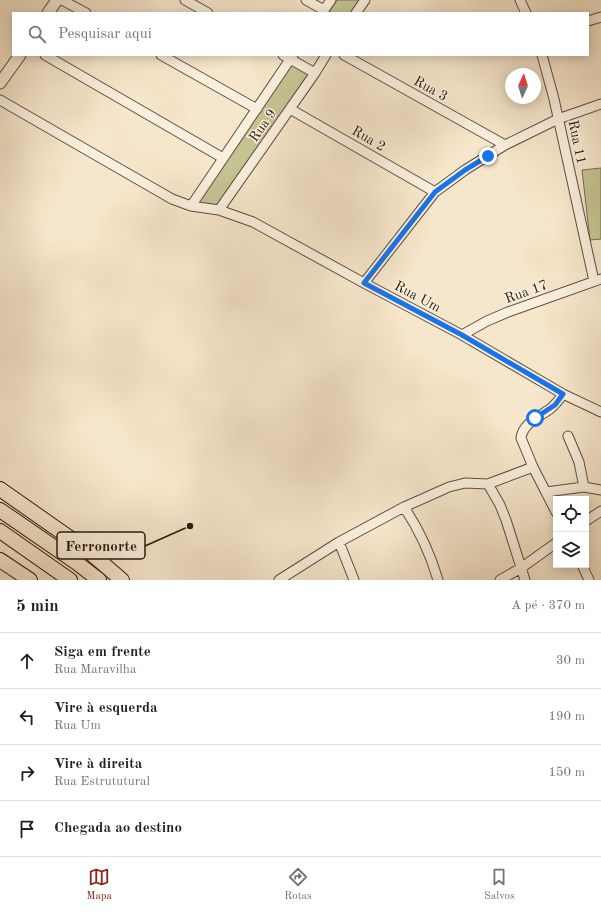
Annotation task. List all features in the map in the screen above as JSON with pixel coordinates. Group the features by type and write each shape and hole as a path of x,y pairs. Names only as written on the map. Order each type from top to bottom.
{"main road":[{"path":"0,489 87,550 122,580"},
{"path":"0,510 78,563 99,580"},
{"path":"0,531 70,580"},
{"path":"0,560 29,579"}],"street":[{"path":"49,12 57,0"},
{"path":"62,0 84,12"},
{"path":"185,0 206,12"},
{"path":"306,0 323,12 331,0"},
{"path":"357,12 365,0"},
{"path":"520,0 526,12"},
{"path":"589,21 601,17"},
{"path":"0,83 19,56"},
{"path":"46,56 223,158"},
{"path":"163,56 257,109"},
{"path":"190,206 257,109 289,56 315,73"},
{"name":"Rua 9","path":"219,210 325,56"},
{"name":"Rua 3","path":"346,56 505,145"},
{"name":"Rua 11","path":"542,56 548,74 597,280"},
{"name":"Rua Um","path":"0,100 165,196 190,206 219,210 253,222 462,335 563,394 601,411"},
{"path":"364,283 435,192 465,170 505,145 558,120 601,104"},
{"name":"Rua 2","path":"290,109 435,192"},
{"name":"Rua 17","path":"462,335 487,320 597,280"},
{"path":"553,506 533,467 521,438 522,434 532,421 555,405 563,394"},
{"path":"568,436 579,462 584,487"},
{"path":"279,580 339,542 404,507 458,485 465,483 488,484 533,467"},
{"path":"488,484 500,505 506,520 525,580"},
{"path":"546,492 584,487 601,490"},
{"path":"404,507 411,517 429,554 438,580"},
{"path":"589,519 601,511"},
{"path":"339,542 354,580"},
{"path":"500,580 521,568 553,545"},
{"path":"583,568 589,580"}],"shaded area":[{"path":"337,0 361,0 352,12 329,12"},
{"path":"291,64 311,75 221,205 197,203"},
{"path":"601,168 601,239 590,240 582,170"}],"place":[{"name":"Ferronorte","path":"190,526"}],"route":[{"path":"488,156 465,170 435,192 364,283 462,335 563,394 555,405 535,418"}]}
